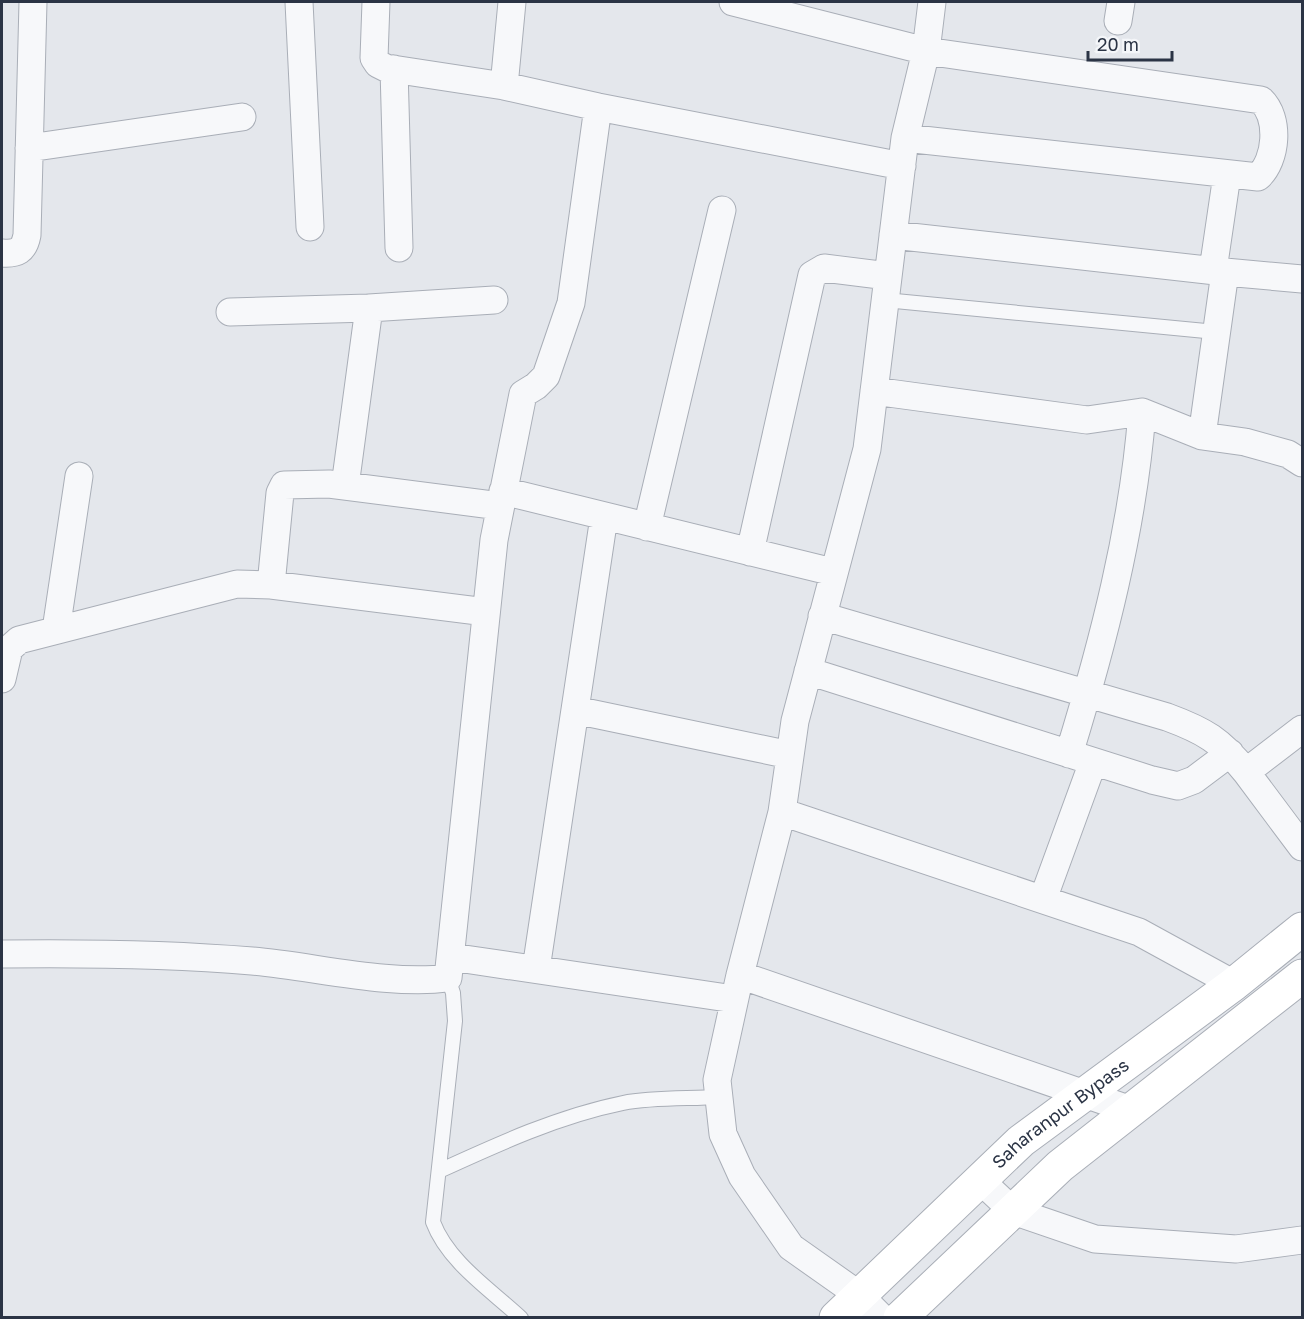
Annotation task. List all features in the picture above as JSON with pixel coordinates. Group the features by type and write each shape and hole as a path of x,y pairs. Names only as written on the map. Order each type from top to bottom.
{"main road":[{"name":"Saharanpur Bypass","path":"836,1317 871,1306 980,1180 1021,1141 1234,984 1302,929"},
{"path":"900,1317 1060,1166 1302,976"}],"street":[{"path":"2,253 12,253 25,246 33,2"},
{"path":"299,2 310,227"},
{"path":"376,2 374,58 378,64 394,69 504,86 598,107 902,166"},
{"path":"504,86 512,2"},
{"path":"733,2 926,51 1261,100 1273,115 1274,128 1263,172 1258,177 905,138"},
{"path":"871,1306 791,1247 742,1176 723,1134 717,1080 737,987 782,812 795,721 867,449 905,138 926,51 932,2"},
{"path":"394,69 399,248"},
{"path":"449,967 486,612 502,499 523,394 546,376 571,303 598,107"},
{"path":"29,148 242,117"},
{"path":"1202,436 1216,332 1227,175"},
{"path":"647,527 722,210"},
{"path":"893,235 1302,279"},
{"path":"750,552 812,275 824,268 887,288"},
{"path":"230,312 369,308 494,300"},
{"path":"345,486 369,308"},
{"path":"874,392 1087,420 1142,412 1202,436 1266,448 1288,454 1302,463"},
{"path":"1043,899 1081,758 1087,693 1122,556 1139,457 1142,412"},
{"path":"56,630 79,476"},
{"path":"271,585 280,493 284,485 345,486 502,499 604,517 833,572"},
{"path":"536,969 604,517"},
{"path":"2,679 9,649 19,640 237,584 271,585 486,612"},
{"path":"822,616 1087,693 1203,730 1238,762 1302,847"},
{"path":"808,672 1081,758 1179,786 1238,762 1302,729"},
{"path":"575,710 790,755"},
{"path":"782,812 1139,932 1234,984"},
{"path":"2,954 69,953 252,961 417,980 449,967 536,969 737,987 1084,1093 1131,1110"},
{"path":"980,1180 1013,1211 1095,1239 1236,1249 1302,1240"}],"lane":[{"path":"887,288 1216,332"},
{"path":"449,967 455,1022 433,1222 438,1236 457,1259 521,1317"},
{"path":"439,1171 523,1133 589,1112 624,1103 719,1097"}]}
